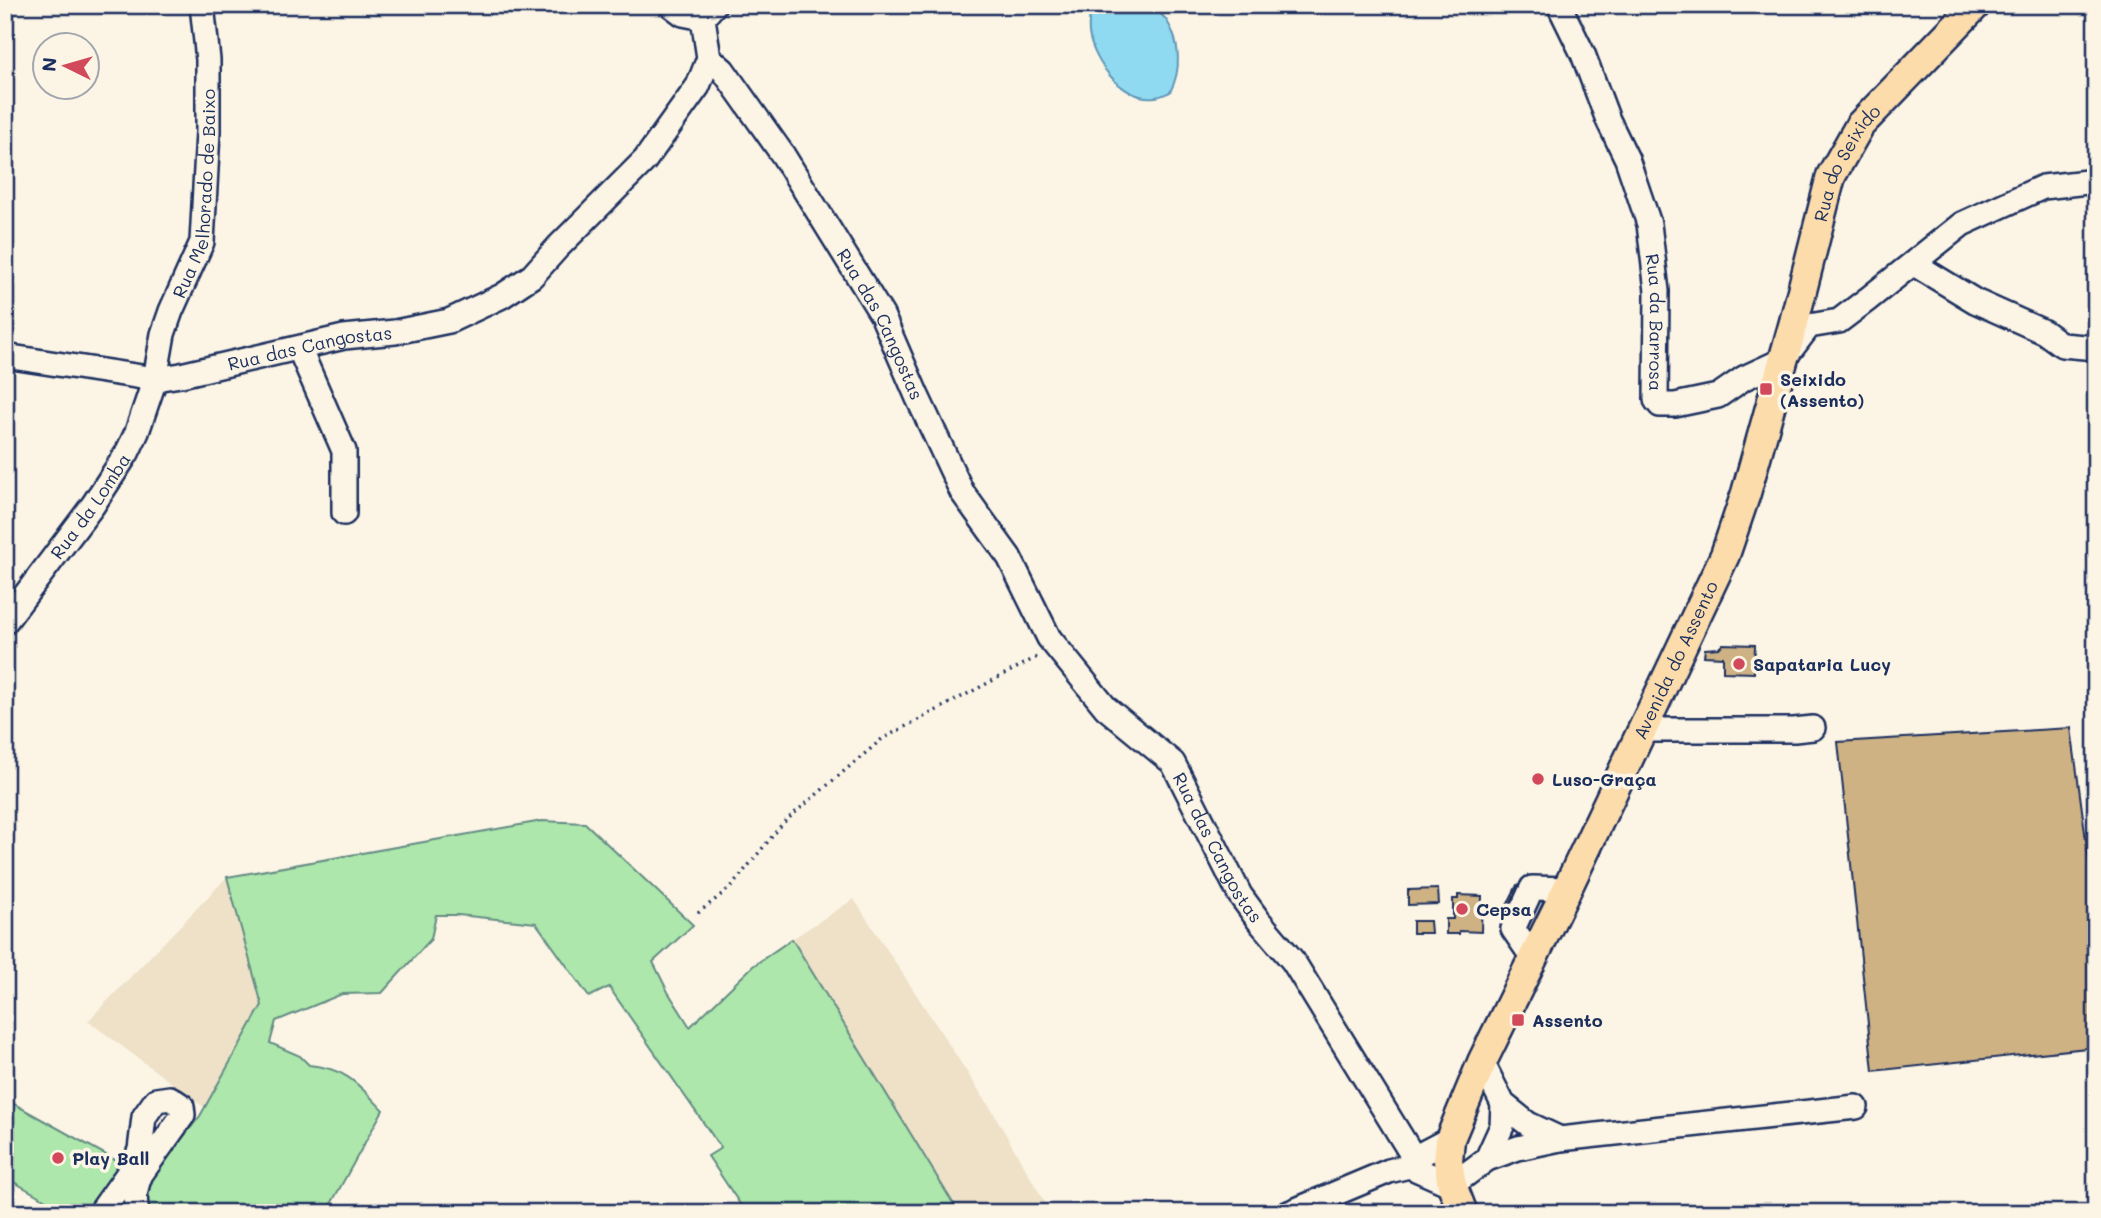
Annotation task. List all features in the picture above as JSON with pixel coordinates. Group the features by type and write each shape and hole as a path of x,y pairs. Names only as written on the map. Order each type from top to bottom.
{"main road":[{"name":"Rua do Seixido","path":"1783,360 1831,176 1860,125 1976,5"},
{"name":"Avenida do Assento","path":"1450,1139 1482,1062 1725,555 1746,493 1783,360"},
{"path":"1450,1139 1448,1161 1452,1185 1463,1213"}],"street":[{"name":"Rua Melhorado de Baixo","path":"155,379 163,334 202,242 208,132 208,60 202,5"},
{"path":"671,5 683,15 708,11 709,58"},
{"name":"Rua da Barrosa","path":"1559,5 1583,54 1608,120 1627,159 1649,224 1657,291 1656,400 1660,405 1675,405 1718,396 1744,378 1783,360 1809,326 1839,321 1962,225 2043,187 2096,181"},
{"name":"Rua das Cangostas","path":"5,356 155,379 344,337 395,332 449,321 502,296 532,276 645,160 698,86 709,58 723,71 783,155 882,315 962,492 1009,557 1049,638 1106,708 1173,763 1240,895 1293,961 1411,1162"},
{"path":"1914,264 1975,301 2044,332 2062,345 2096,348"},
{"path":"299,348 344,451 344,513"},
{"name":"Rua da Lomba","path":"5,622 93,505 127,453 155,379"},
{"path":"1642,730 1813,728"},
{"path":"1482,1062 1503,1104 1528,1124 1560,1139"},
{"path":"108,1210 140,1150 144,1117 156,1100 170,1098 182,1106 183,1115 141,1174 136,1185 137,1213"},
{"path":"1487,1159 1502,1126 1503,1104"},
{"path":"1411,1162 1452,1185 1487,1159 1518,1147 1560,1139 1856,1107"},
{"path":"1289,1213 1411,1162 1450,1139"}],"path":[{"path":"698,913 732,887 783,824 883,739 1056,647"}],"shaded area":[{"path":"227,877 262,1005 205,1108 88,1021"},
{"path":"854,899 993,1112 1051,1213 959,1213 792,939"}],"green space":[{"path":"542,821 585,823 693,925 653,962 690,1027 753,966 792,939 959,1213 746,1213 708,1156 721,1148 609,987 589,997 536,923 436,915 431,939 382,993 342,994 276,1021 270,1043 300,1056 309,1065 333,1070 351,1079 383,1110 326,1213 143,1213 144,1192 149,1181 200,1116 262,1005 227,877"},
{"name":"Play Ball","path":"5,1099 128,1167 92,1213 69,1213 5,1177"}],"water":[{"path":"1092,5 1150,5 1164,17 1175,38 1178,56 1176,75 1170,92 1157,97 1143,97 1131,93 1111,77 1096,55 1089,33"}],"building":[{"name":"Sapataria Lucy","path":"1723,644 1755,645 1754,673 1723,672 1723,657 1704,656 1705,649 1719,648"},
{"path":"2071,728 2096,914 2096,1047 1873,1071 1838,742"},
{"path":"1517,885 1535,894 1520,924 1502,915"},
{"path":"1438,889 1439,904 1408,905 1408,890"},
{"path":"1458,895 1482,896 1481,932 1459,931 1459,934 1446,934 1446,919 1453,919 1453,899 1458,899"},
{"path":"1413,921 1430,921 1431,933 1413,933"},
{"path":"5,1200 26,1212 26,1213 5,1213"}],"place":[{"name":"Seixido (Assento)","path":"1766,389"},
{"name":"Sapataria Lucy","path":"1739,664"},
{"name":"Luso-Graça","path":"1538,779"},
{"name":"Cepsa","path":"1462,909"},
{"name":"Assento","path":"1518,1020"},
{"name":"Play Ball","path":"58,1158"}]}
